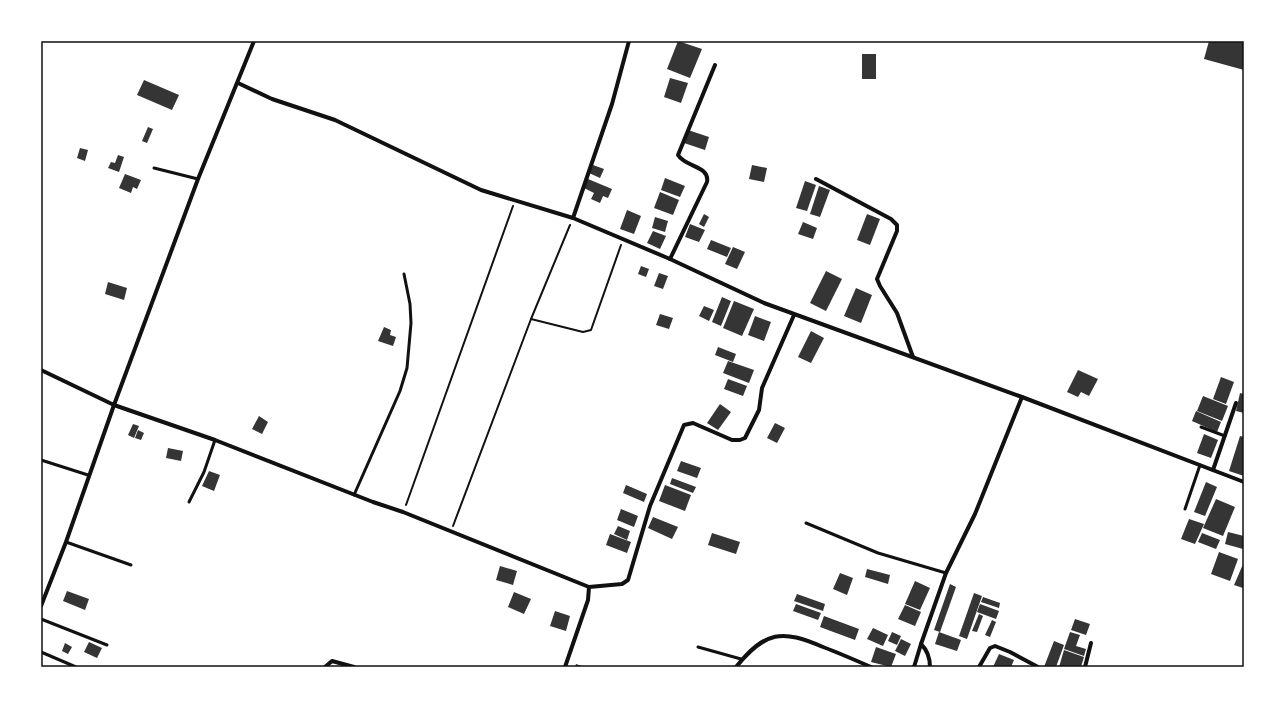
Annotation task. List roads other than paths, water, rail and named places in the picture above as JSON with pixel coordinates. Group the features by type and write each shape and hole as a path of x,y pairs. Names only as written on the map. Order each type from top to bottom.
{"street":[{"path":"41,606 66,542 88,475 198,179 254,41"},
{"path":"573,218 612,104 629,41"},
{"path":"670,259 707,182 708,177 706,172 681,160 678,155 715,65"},
{"path":"238,82 272,99 335,120 481,190 573,218 670,259 764,303 794,315 1022,397 1244,482"},
{"path":"816,179 890,218 897,225 897,230 877,278 880,286 897,313 913,357"},
{"path":"41,370 114,405 215,440 354,495 452,531 590,587 622,584 628,580 650,506 684,425 693,423 732,440 740,440 745,438 759,410 762,388 794,315"},
{"path":"914,667 946,573 976,514 1022,397"},
{"path":"1213,470 1236,403"},
{"path":"565,667 579,620 588,600 590,587"},
{"path":"736,667 742,659 762,642 771,637 789,635 802,638 871,667"},
{"path":"1085,667 1091,643"},
{"path":"921,644 929,656 930,667"},
{"path":"979,667 990,648 995,646 1038,667"},
{"path":"325,667 332,662 354,667"}],"lane":[{"path":"154,168 198,179"},
{"path":"354,495 400,391 407,368 411,323 410,304 404,274"},
{"path":"1201,427 1225,436"},
{"path":"189,502 204,472 215,440"},
{"path":"41,460 88,475"},
{"path":"1185,509 1200,465"},
{"path":"806,523 878,553 946,573"},
{"path":"66,542 132,565"},
{"path":"41,619 107,645"},
{"path":"698,647 742,659"},
{"path":"41,652 76,667"}]}
